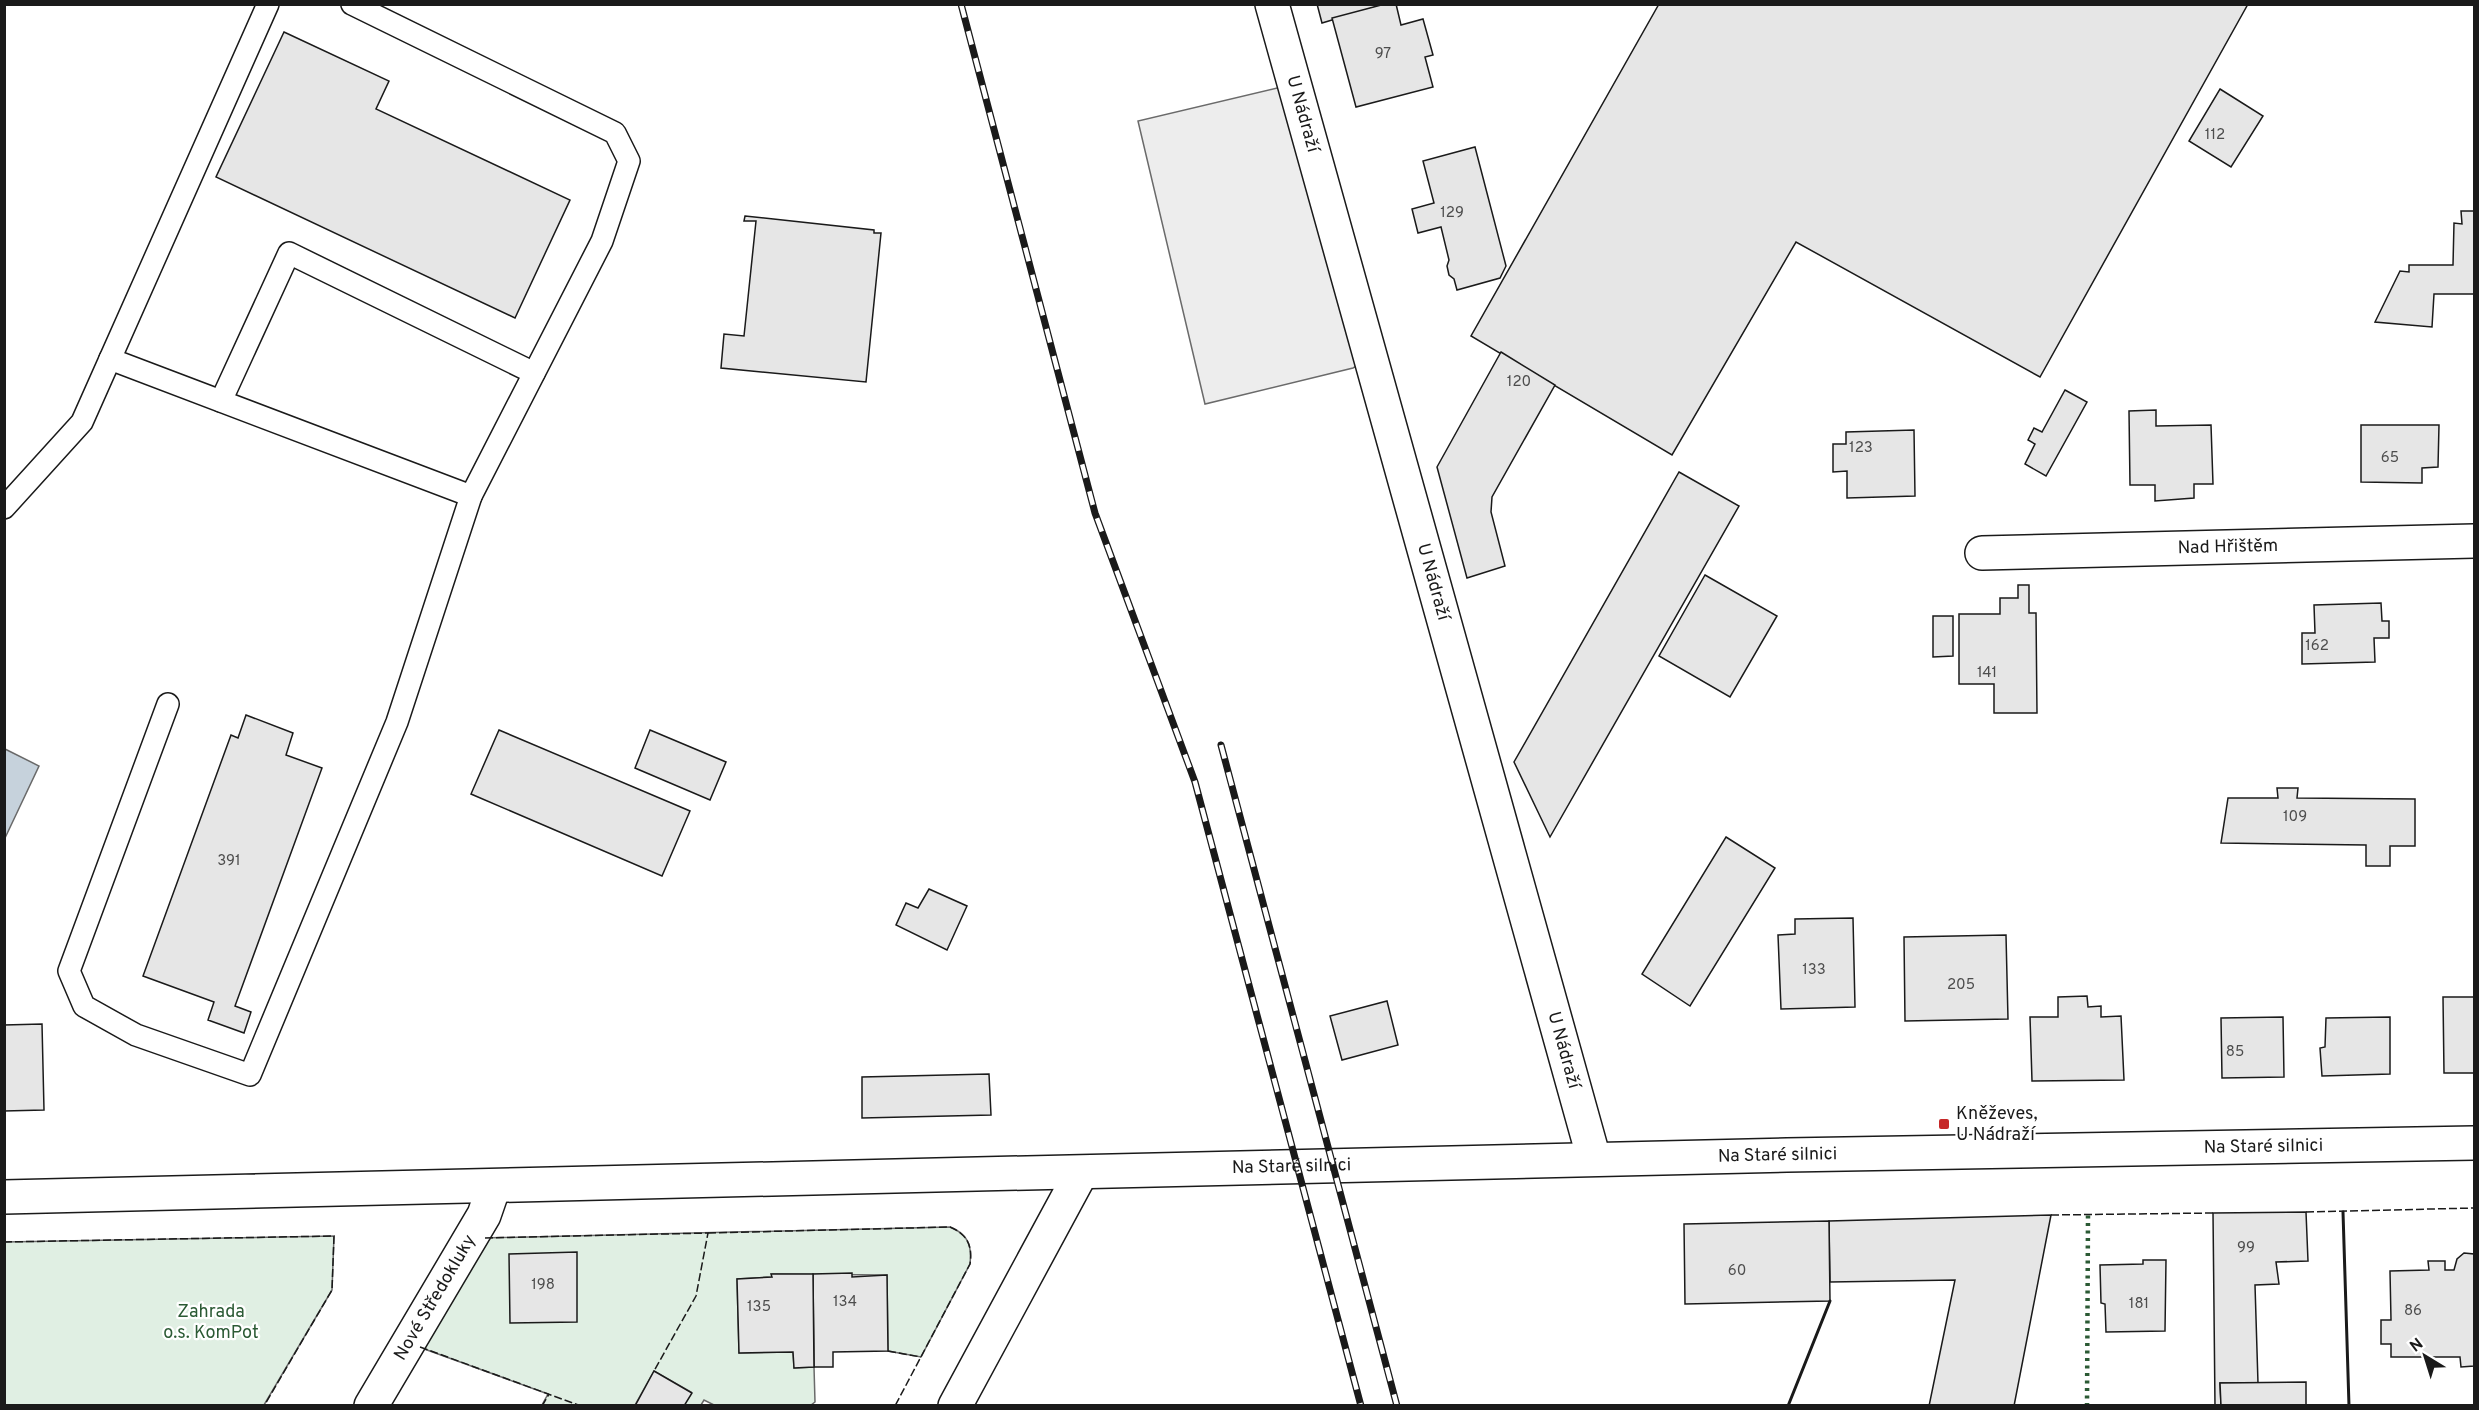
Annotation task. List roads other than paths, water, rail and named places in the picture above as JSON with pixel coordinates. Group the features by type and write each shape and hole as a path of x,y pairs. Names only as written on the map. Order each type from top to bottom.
{"street":[{"name":"U Nádraží","path":"1272,4 1594,1160"},
{"name":"Nad Hřištěm","path":"1982,553 2475,541"},
{"name":"Na Staré silnici","path":"4,1197 1594,1160 2475,1143"},
{"path":"956,1406 1081,1173"},
{"name":"Nové Středokluky","path":"370,1406 484,1215 494,1186"}],"lane":[{"path":"4,508 82,422 268,4"},
{"path":"168,704 69,971 84,1006 136,1035 250,1075 397,722 471,496 602,241 629,161 615,133 352,4"},
{"path":"221,401 289,253 534,373"},
{"path":"110,359 471,496"}],"railway":[{"path":"961,4 1095,513 1195,782 1361,1406"},
{"path":"1221,745 1397,1406"}],"place":[{"name":"Kněževes, U Nádraží","path":"1944,1124"}],"park label":[{"name":"Zahrada o.s. KomPot","path":"211,1322"}]}
